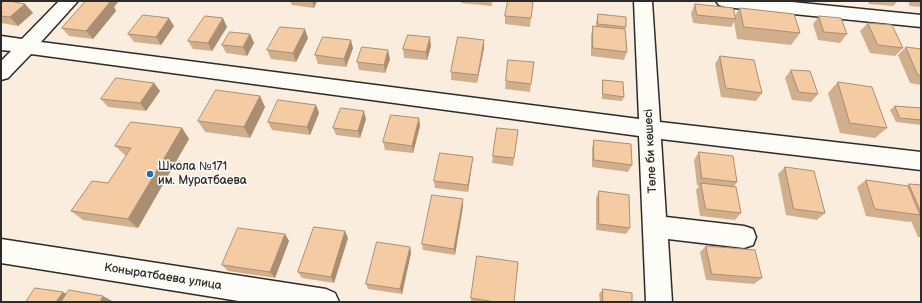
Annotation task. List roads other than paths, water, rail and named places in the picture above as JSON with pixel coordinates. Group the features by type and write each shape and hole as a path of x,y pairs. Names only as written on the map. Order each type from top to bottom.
{"street":[{"path":"1,73 69,1"},
{"name":"Төле би көшесі","path":"643,1 659,302"},
{"path":"725,1 921,21"},
{"path":"1,43 650,129 921,161"},
{"path":"655,227 744,237"},
{"name":"Коныратбаева улица","path":"1,251 326,302"}],"place":[{"name":"Школа №171 им. Муратбаева","path":"150,174"}]}
